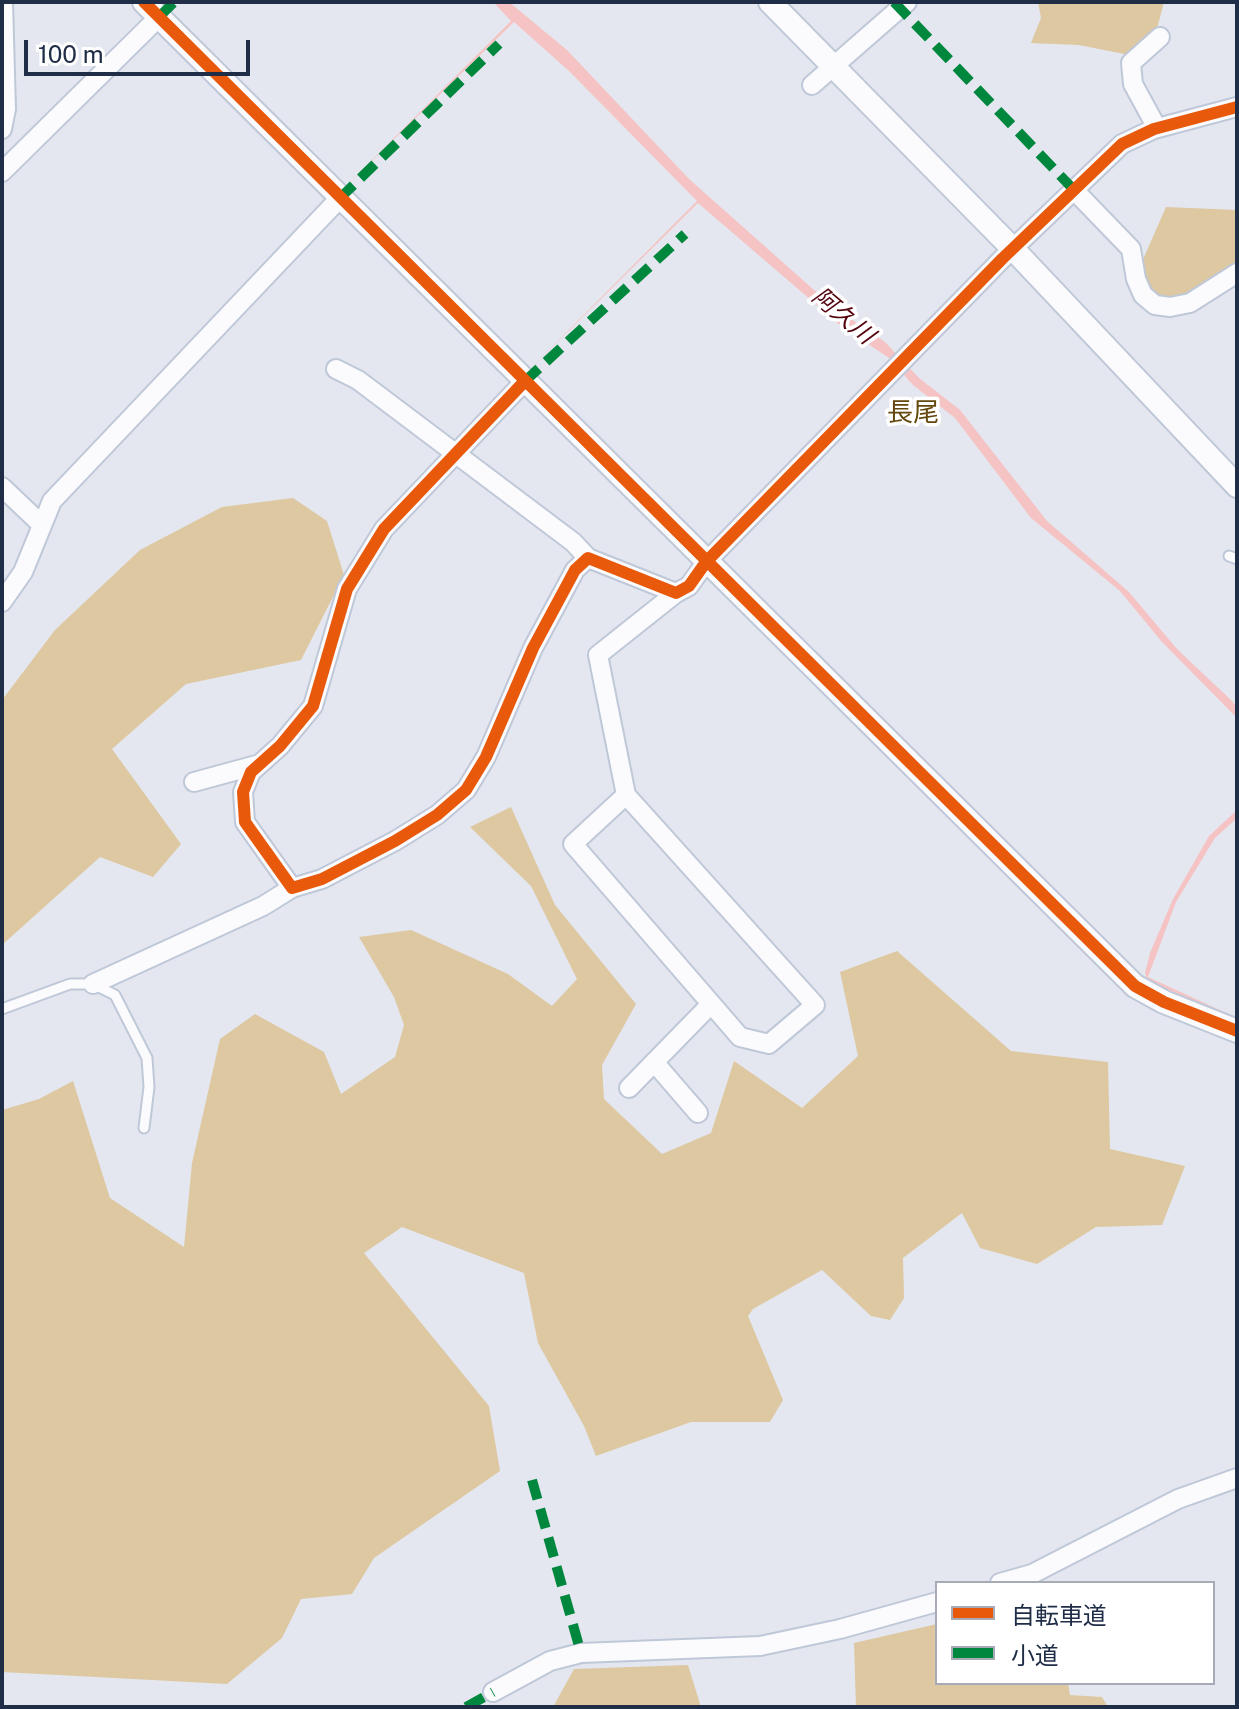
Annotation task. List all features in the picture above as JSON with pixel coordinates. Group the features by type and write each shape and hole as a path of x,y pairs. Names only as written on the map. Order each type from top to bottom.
{"street":[{"path":"2,129 6,109 3,2"},
{"path":"770,2 1015,251 1237,486"},
{"path":"812,85 907,2"},
{"path":"2,172 152,9 339,199 1135,986 1164,1002 1237,1031"},
{"path":"1157,128 1133,84 1131,63 1160,37"},
{"path":"626,795 573,844 740,1037 769,1044 815,1005 626,795 598,655 689,586 706,562 1002,259 1015,251 1022,239 1122,144 1157,128 1237,107"},
{"path":"1075,191 1131,249 1140,287 1155,305 1170,307 1190,303 1237,273"},
{"path":"2,602 23,572 52,501 80,468 339,199"},
{"path":"336,369 358,380 573,542 588,558 676,593"},
{"path":"292,888 245,822 243,792 251,772 280,746 313,706 347,589 377,541 524,382"},
{"path":"2,487 42,525"},
{"path":"93,984 263,906 292,888 322,879 437,815 466,790 486,757 533,648 575,570 588,558"},
{"path":"194,782 260,764"},
{"path":"629,1088 711,1004"},
{"path":"654,1062 698,1113"},
{"path":"1007,1581 1032,1574 1178,1499 1237,1478"},
{"path":"493,1692 550,1661 581,1653 760,1646 840,1629 935,1603"}],"lane":[{"path":"2,1009 70,984 93,984 115,995 147,1058 149,1087 144,1128"}],"shaded area":[{"path":"1038,2 1164,2 1149,59 1079,45 1031,43 1041,18"},
{"path":"1166,207 1237,210 1237,263 1199,292 1162,301 1150,292 1141,264"},
{"path":"293,498 327,521 344,575 301,660 186,684 112,749 181,844 153,877 100,857 2,945 2,700 55,630 140,550 222,507"},
{"path":"511,807 555,905 636,1004 602,1065 604,1099 662,1154 711,1133 734,1061 802,1108 858,1056 840,972 897,951 1011,1051 1108,1062 1110,1149 1185,1166 1162,1225 1096,1227 1037,1264 980,1248 962,1213 903,1258 904,1298 890,1320 871,1316 822,1270 753,1309 748,1316 783,1400 770,1422 691,1422 596,1456 584,1426 538,1343 524,1273 402,1227 364,1253 489,1406 500,1471 374,1558 352,1594 301,1599 282,1638 227,1684 2,1672 2,1110 39,1099 73,1081 110,1198 184,1247 192,1163 220,1039 255,1014 324,1052 341,1094 395,1057 404,1025 394,997 359,937 411,930 508,974 552,1006 577,979 531,886 470,827"},
{"path":"935,1624 935,1685 1068,1685 1070,1695 1102,1697 1108,1707 856,1707 854,1643"},
{"path":"688,1665 701,1707 553,1707 574,1669"}],"water":[{"name":"阿久川","path":"493,2 509,2 567,50 689,179 832,306 885,342 919,378 960,410 1047,521 1129,592 1177,649 1232,701 1237,708 1237,718 1162,642 1120,591 1031,518 955,418 913,385 889,358 840,325 698,203 527,372 697,201 569,71 514,22 343,189 511,21"},
{"path":"1237,810 1237,818 1215,838 1176,902 1148,977 1237,1018 1166,989 1147,978 1145,973 1150,953 1173,899 1209,836"}],"marked path":[{"path":"159,17 174,2"},
{"path":"894,2 1075,191"},
{"path":"339,199 499,44"},
{"path":"524,382 685,234"},
{"path":"532,1480 581,1653"},
{"path":"466,1707 493,1692"}],"cycle path":[{"path":"144,2 1135,986 1164,1002 1237,1031"},
{"path":"524,382 384,529 347,589 313,706 280,746 251,772 243,792 245,822 292,888 322,879 395,841 437,815 466,790 486,757 533,648 575,570 588,558 676,593 689,586 706,562 1002,259 1122,144 1154,129 1237,107"}],"district":[{"name":"長尾","path":"913,413"}]}
